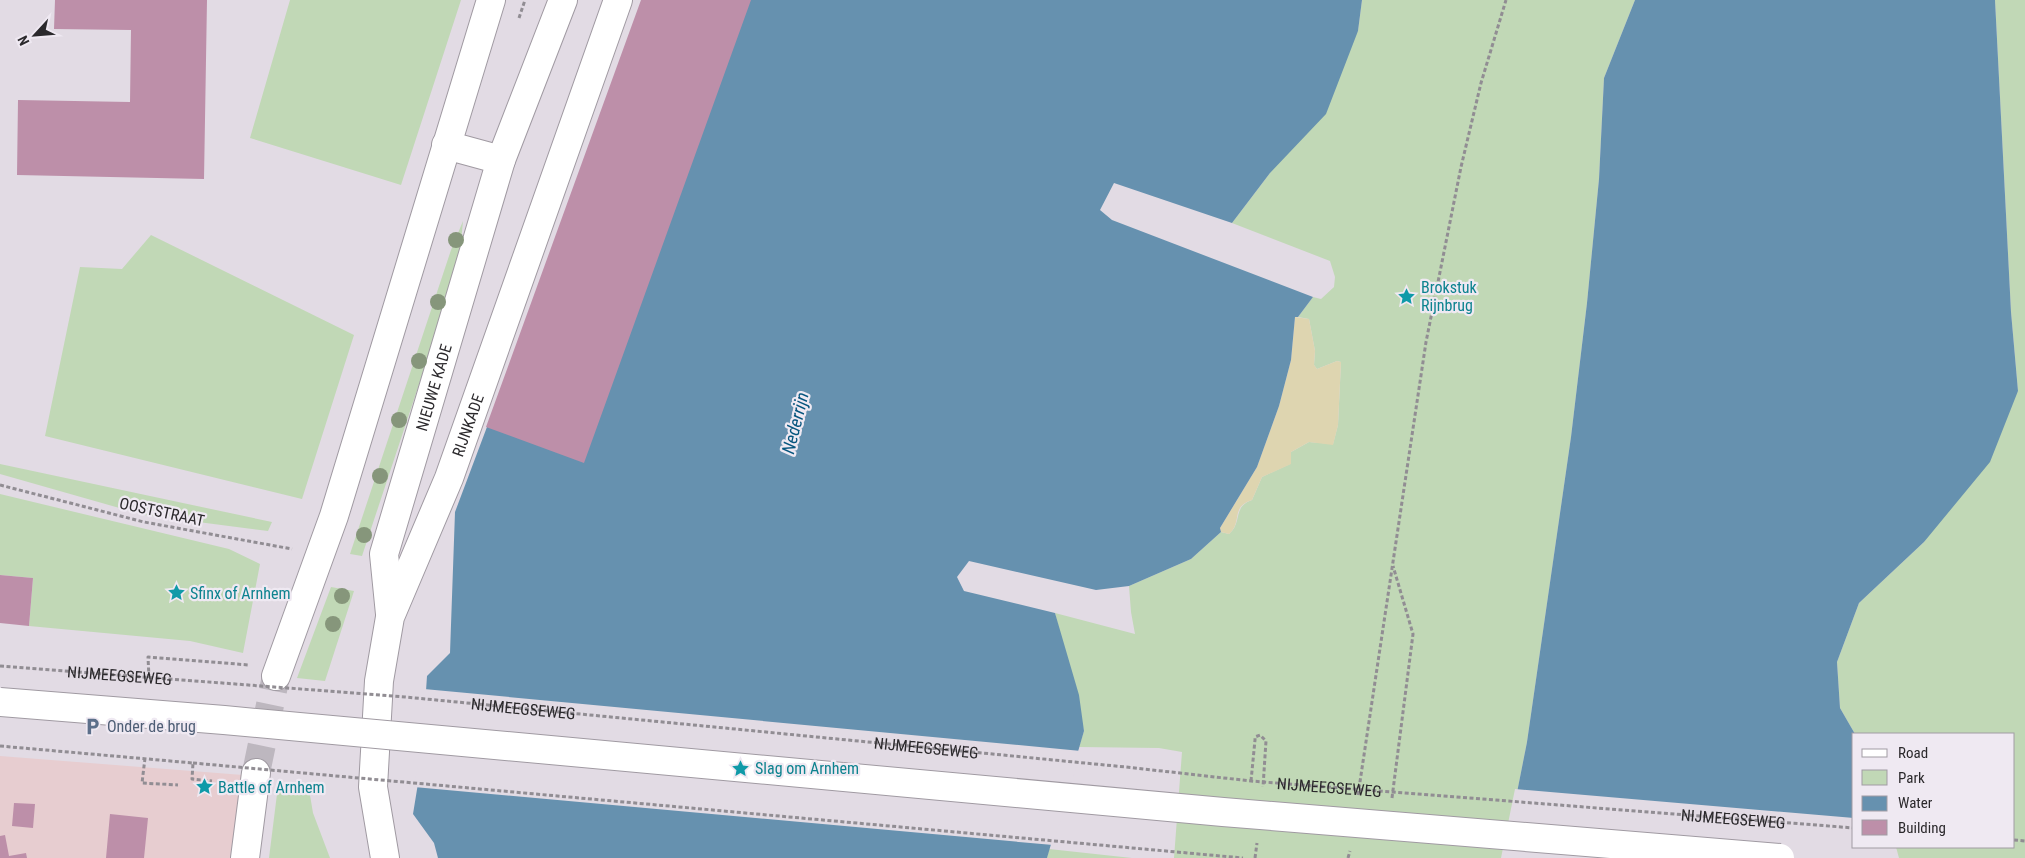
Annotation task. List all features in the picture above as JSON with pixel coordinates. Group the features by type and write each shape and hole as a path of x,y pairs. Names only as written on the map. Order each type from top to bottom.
{"street":[{"path":"276,676 321,554 491,0"},
{"name":"NIEUWE KADE","path":"390,617 384,554 500,160 563,0"},
{"name":"RIJNKADE","path":"385,858 373,787 379,681 390,617 449,478 618,0"},
{"path":"446,145 500,160"},
{"name":"NIJMEEGSEWEG","path":"0,702 244,722 1223,812 1780,858"},
{"path":"245,858 256,773"}],"path":[{"path":"1357,801 1426,342 1461,167 1481,83 1506,0"},
{"name":"OOSTSTRAAT","path":"0,486 144,522 321,554"},
{"path":"1392,563 1413,634 1392,800"},
{"path":"149,678 148,658 238,665"},
{"name":"NIJMEEGSEWEG","path":"0,666 405,697 1116,766 1251,781 1852,828"},
{"path":"1251,781 1255,740 1256,736 1260,735 1266,740 1264,769"},
{"path":"0,746 1243,858"},
{"path":"146,758 142,782 178,785"},
{"path":"193,762 192,779 212,781"},
{"path":"1348,858 1350,848"}],"shaded area":[{"path":"0,756 243,775 230,858 0,858"}],"green space":[{"path":"290,0 461,0 401,185 250,138"},
{"path":"1362,0 1635,0 1604,78 1599,179 1571,437 1527,742 1504,858 1174,858 1182,752 1159,748 1079,747 1084,731 1055,613 1135,634 1129,586 1191,559 1221,532 1229,534 1236,525 1242,507 1252,500 1262,477 1290,464 1291,452 1309,442 1333,444 1338,425 1341,362 1337,361 1317,369 1314,365 1315,351 1309,319 1298,317 1313,297 1321,299 1334,287 1335,277 1330,261 1232,223 1270,173 1358,31"},
{"path":"1995,0 2025,0 2025,858 1897,858 1893,848 2015,848 2015,733 1854,733 1840,708 1837,662 1859,603 1924,542 2018,391 2011,312"},
{"path":"463,221 458,273 440,321 362,556 350,554 451,250"},
{"path":"151,235 354,335 302,499 45,436 80,267 122,269"},
{"path":"0,464 272,522 268,531 144,515 0,474"},
{"path":"0,494 229,549 260,564 243,653 190,641 29,626 33,578 0,575"},
{"path":"331,587 354,591 325,681 297,678"},
{"path":"278,786 309,789 313,813 330,858 269,858"},
{"path":"1049,849 1132,858 1047,858"}],"sand":[{"path":"1295,317 1309,319 1315,351 1314,365 1317,369 1337,361 1341,362 1338,425 1333,445 1309,442 1291,452 1291,464 1262,477 1252,500 1241,507 1233,529 1229,534 1221,532 1220,528 1257,467 1279,406 1291,360"}],"water":[{"name":"Nederrijn","path":"642,0 1362,0 1358,31 1326,114 1270,173 1232,223 1114,183 1100,210 1112,220 1313,297 1298,317 1295,317 1291,360 1279,406 1257,467 1220,528 1221,532 1191,559 1129,586 1096,590 969,561 957,577 964,591 1055,613 1079,695 1084,731 1047,858 438,858 434,843 413,814 421,765 427,676 450,653 455,512"},
{"path":"1635,0 1995,0 2011,312 2018,391 1990,462 1924,542 1859,603 1837,662 1840,708 1854,733 1852,733 1852,847 1504,858 1527,742 1571,437 1599,179 1604,78"}],"pier":[{"path":"424,689 1081,751 1053,845 414,787 418,765"},
{"path":"1515,789 1852,818 1852,848 1896,848 1899,858 1501,858"}],"building":[{"path":"55,0 207,0 204,179 17,175 18,100 130,102 131,30 54,29"},
{"path":"641,0 751,0 584,463 486,427"},
{"path":"0,575 33,578 29,626 0,623"},
{"path":"14,803 35,804 33,828 12,826"},
{"path":"110,814 148,818 144,858 106,858"},
{"path":"5,835 9,856 26,853 27,858 0,858 0,836"}],"tunnel":[{"path":"256,773 276,676"}],"place":[{"name":"Brokstuk Rijnbrug","path":"1407,296"},
{"name":"Sfinx of Arnhem","path":"176,593"},
{"name":"Onder de brug","path":"93,726"},
{"name":"Slag om Arnhem","path":"741,768"},
{"name":"Battle of Arnhem","path":"204,787"}]}
